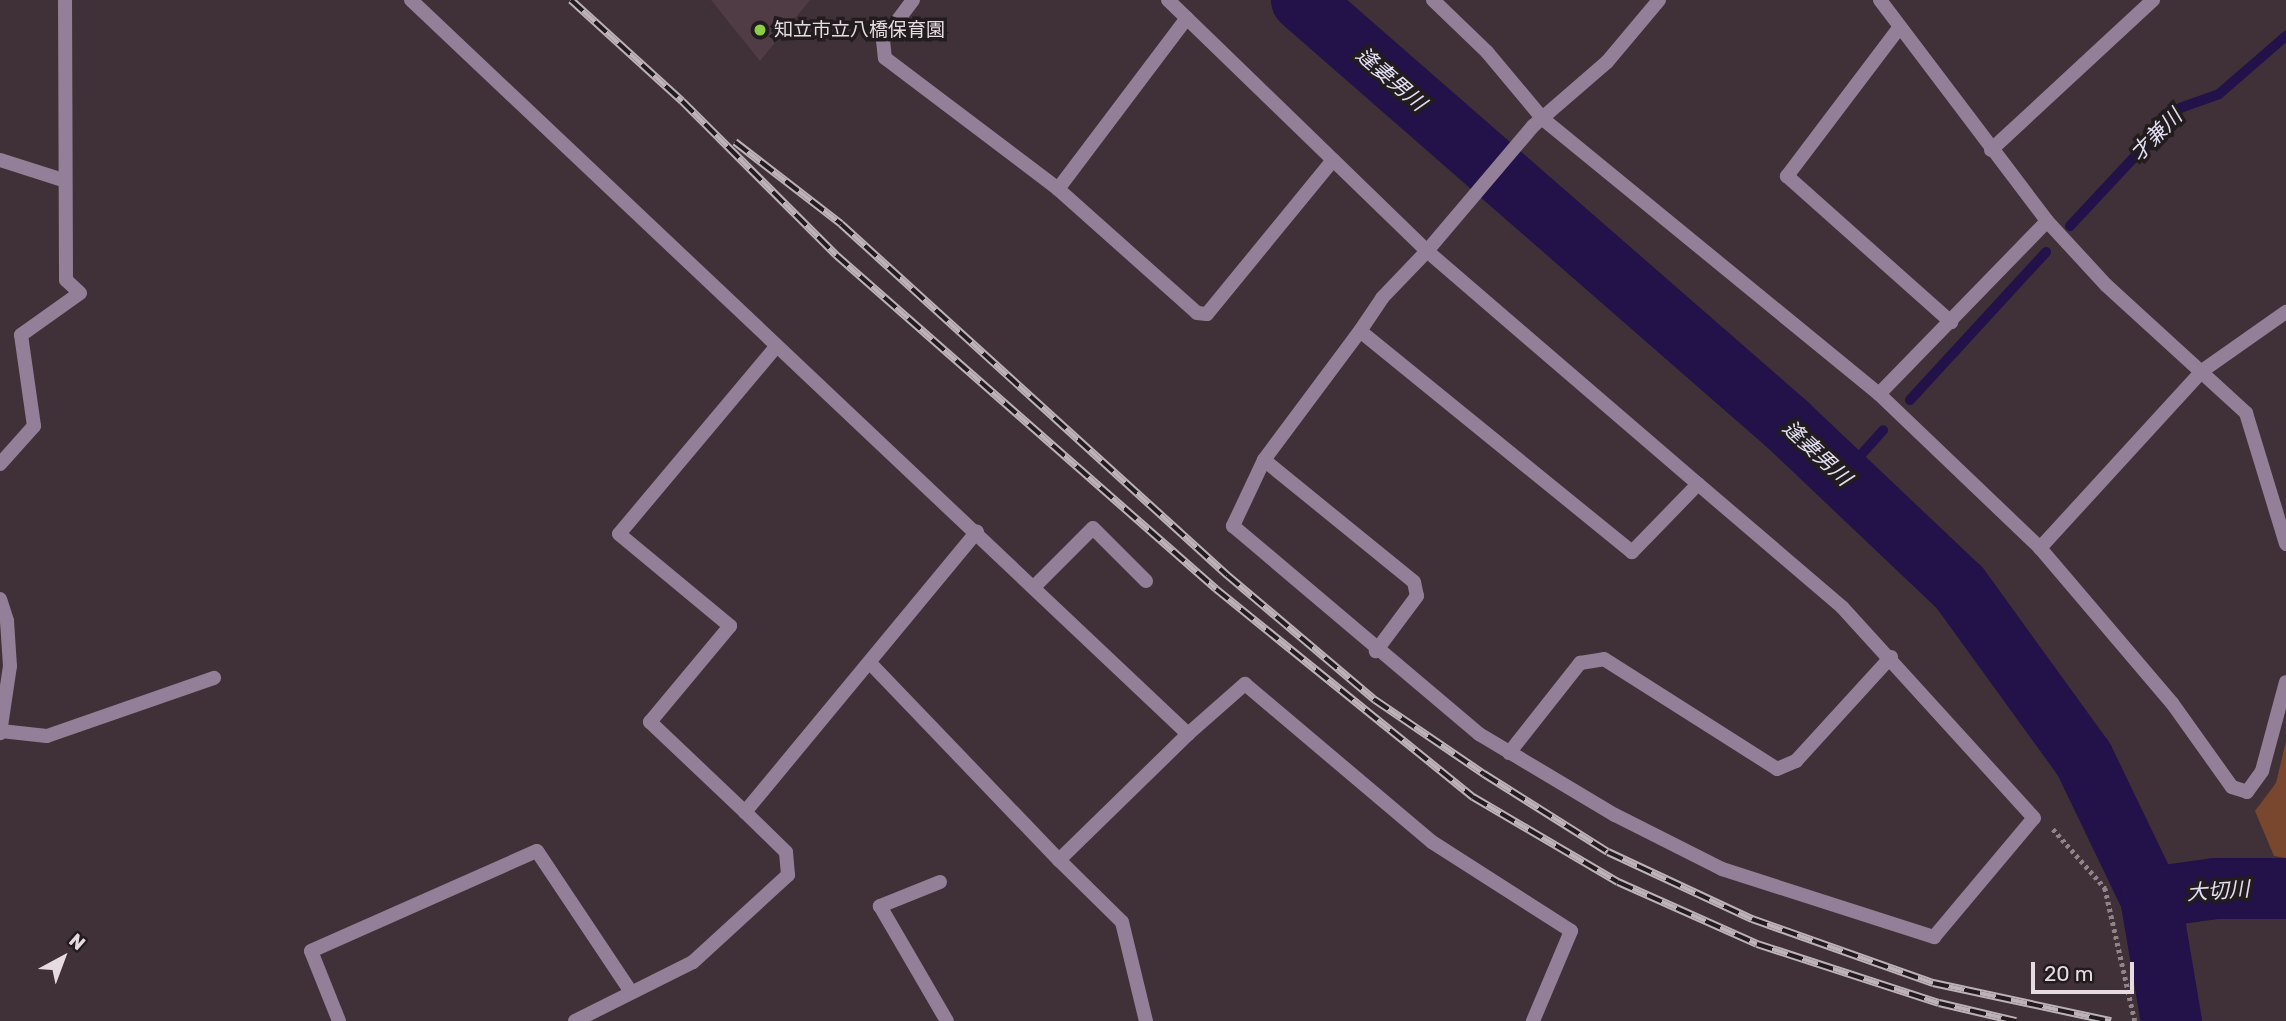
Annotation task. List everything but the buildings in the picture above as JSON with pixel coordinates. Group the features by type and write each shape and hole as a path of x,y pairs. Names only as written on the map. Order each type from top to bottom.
{"street":[{"path":"0,464 34,426 20,335 80,293 66,281 63,180 65,0"},
{"path":"411,0 1188,734"},
{"path":"913,0 883,40 885,58 1058,189 1197,313 1208,314 1333,160"},
{"path":"1168,0 1427,251 1842,607 1891,657 2034,818 1939,934 1930,938 1722,869 1615,815 1479,734 1376,651 1233,526 1265,460 1382,298 1427,251 1538,122 1607,62 1659,0"},
{"path":"1433,0 1487,52 1538,122 1878,394 2040,548 2172,703 2232,788 2247,792 2262,771 2286,682"},
{"path":"1880,0 1990,150 2047,221 2106,285 2246,413 2286,544"},
{"path":"1990,150 2153,0"},
{"path":"1058,189 1187,18"},
{"path":"1899,28 1787,176 1951,322"},
{"path":"0,160 63,180"},
{"path":"1878,394 2047,221"},
{"path":"2040,548 2202,372 2286,312"},
{"path":"1360,331 1623,548 1639,550 1698,484"},
{"path":"575,1021 693,962 788,875 786,852 650,722 730,625 619,534 776,347"},
{"path":"1265,460 1414,582 1417,596 1376,651"},
{"path":"1034,587 1093,528 1146,581"},
{"path":"745,812 871,664 977,532"},
{"path":"0,599 7,621 10,666 1,732 47,736 214,678"},
{"path":"1509,752 1580,663 1604,659 1777,769 1796,761 1891,657"},
{"path":"871,664 1122,922 1146,1021"},
{"path":"1059,860 1188,734 1245,684 1432,842 1571,931 1533,1021"},
{"path":"339,1021 311,951 537,851 631,992"},
{"path":"940,882 880,905 947,1021"}],"path":[{"path":"2034,818 2058,831 2105,888 2135,1021"}],"shaded area":[{"name":"知立市立八橋保育園","path":"711,0 810,0 760,61"},
{"path":"2286,741 2286,858 2274,856 2255,811 2276,783"}],"waterway":[{"name":"逢妻男川","path":"1301,0 1788,425 1959,587 2083,758 2150,897 2171,1021"},
{"name":"才兼川","path":"2070,226 2180,108 2219,94 2286,36"},
{"name":"才兼川","path":"1910,400 2046,252"},
{"name":"才兼川","path":"1831,467 1859,457 1883,430"},
{"name":"大切川","path":"2150,897 2215,888 2286,888"}],"railway":[{"path":"571,0 682,101 836,255 1216,589 1473,797 1618,882 1757,944 1939,1003 2016,1021"},
{"path":"735,142 841,224 1227,575 1375,700 1484,774 1608,852 1752,919 1933,983 2111,1021"}],"place":[{"name":"知立市立八橋保育園","path":"760,30"}]}
